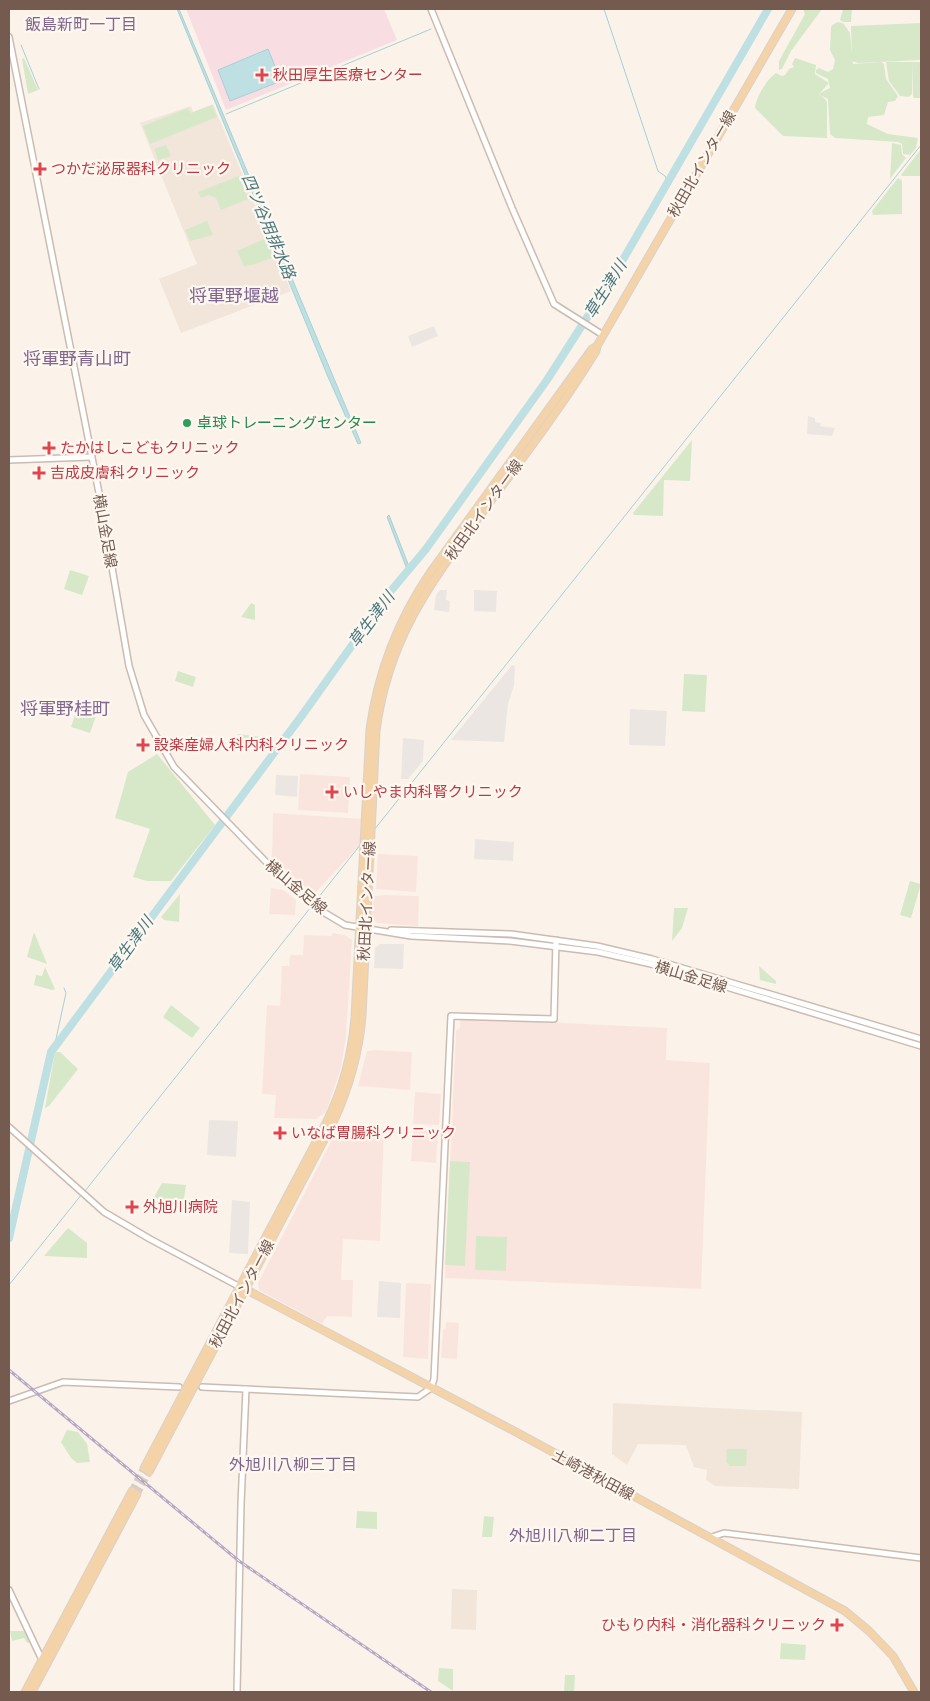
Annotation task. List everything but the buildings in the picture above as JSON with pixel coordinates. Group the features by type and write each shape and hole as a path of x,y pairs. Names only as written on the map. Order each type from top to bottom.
{"main road":[{"name":"秋田北インター線","path":"146,1470 242,1288 333,1123 348,1088 360,1035 367,838 378,713 386,678 404,631 429,585 566,397 596,351 603,335 792,9"},
{"name":"土崎港秋田線","path":"242,1288 712,1537 828,1601 858,1621 893,1656 914,1692"},
{"path":"25,1692 43,1664 134,1492"},
{"path":"32,1692 43,1664"}],"street":[{"path":"430,9 508,200 554,304 603,335"},
{"name":"横山金足線","path":"9,37 134,688 148,724 174,767 257,854 313,905 345,925 411,936 556,942 597,946 652,959 921,1039"},
{"path":"9,460 91,457"},
{"path":"202,1387 418,1397 431,1388 435,1370 451,1016 554,1019 556,942"},
{"name":"横山金足線","path":"556,942 651,964 921,1046"},
{"path":"9,1127 104,1212 128,1228 242,1288"},
{"path":"9,1401 63,1382 179,1387"},
{"path":"237,1692 241,1504 246,1389"},
{"path":"712,1537 724,1533 921,1558"},
{"path":"9,1590 43,1664"}],"shaded area":[{"name":"秋田厚生医療センター","path":"186,9 384,9 397,40 226,110"},
{"path":"213,104 291,291 181,333 159,279 197,264 140,123 191,106 193,112"},
{"path":"434,326 438,336 412,347 408,336"},
{"path":"808,416 815,418 815,422 821,423 820,426 835,428 832,436 807,434"},
{"path":"440,590 447,590 446,600 450,601 449,612 434,610 436,595"},
{"path":"474,590 497,591 496,612 474,611"},
{"path":"512,665 515,666 514,685 508,704 504,742 451,740"},
{"path":"630,709 667,711 665,746 629,745"},
{"path":"403,738 424,740 423,761 408,779 401,779"},
{"path":"300,774 350,777 348,813 298,810"},
{"path":"276,775 298,776 297,797 275,795"},
{"path":"273,813 362,819 360,845 314,894 272,858"},
{"path":"475,839 514,842 513,861 474,859"},
{"path":"378,854 418,856 416,892 376,889"},
{"path":"271,888 283,890 296,900 295,915 269,914"},
{"path":"374,896 419,896 418,926 377,923 372,918"},
{"path":"332,933 345,935 352,940 346,1036 341,1068 326,1112 316,1119 274,1118 276,1095 262,1094 267,1005 280,1006 282,966 289,966 290,955 303,955 304,935 332,936"},
{"path":"380,944 404,944 403,969 374,968 375,948"},
{"path":"460,1018 667,1028 666,1060 710,1063 701,1289 445,1278 456,1031 460,1028"},
{"path":"367,1051 412,1052 410,1090 358,1086"},
{"path":"415,1092 441,1094 439,1125 413,1124"},
{"path":"209,1120 238,1121 236,1157 207,1155"},
{"path":"344,1127 384,1129 380,1241 343,1239 341,1280 353,1280 352,1317 327,1316 322,1324 259,1290 258,1283 335,1134"},
{"path":"413,1130 438,1131 436,1163 411,1161"},
{"path":"232,1200 250,1202 248,1254 229,1253"},
{"path":"379,1281 401,1283 400,1318 377,1317"},
{"path":"406,1283 431,1284 428,1359 403,1357"},
{"path":"446,1322 459,1323 457,1359 441,1358 443,1330 446,1328"},
{"path":"613,1403 802,1412 799,1489 715,1486 706,1480 707,1470 694,1467 686,1445 638,1444 627,1465 612,1454"},
{"path":"452,1589 477,1590 476,1630 451,1629"}],"green space":[{"path":"803,9 822,9 791,51 782,69 779,70 779,61 805,14"},
{"path":"843,9 852,9 851,22 840,20"},
{"path":"838,22 843,23 850,33 853,64 881,62 884,64 886,79 898,96 895,101 888,102 884,115 868,117 867,124 888,134 918,138 916,148 910,155 903,154 902,144 898,142 835,138 830,134 828,99 820,95 820,93 830,88 828,79 816,73 816,70 819,68 828,72 833,69 835,60 830,50 831,28 832,25"},
{"path":"921,23 921,60 858,63 852,61 851,26"},
{"path":"24,58 38,90 28,94 22,59"},
{"path":"795,58 816,65 815,74 829,83 819,94 827,103 827,138 783,136 755,108 760,94 769,79 776,73 782,76 785,75 789,69 794,67 792,64"},
{"path":"886,62 913,62 912,94 909,97 900,96 889,81"},
{"path":"913,62 921,62 921,98 914,98 913,96"},
{"path":"212,105 217,117 150,144 143,126 188,108 191,113"},
{"path":"892,143 901,145 902,154 906,158 890,179"},
{"path":"166,145 171,156 158,160 154,149"},
{"path":"921,149 921,176 902,176 901,175"},
{"path":"239,176 248,199 221,210 216,198 209,195 201,198 198,192"},
{"path":"898,178 902,180 902,214 873,215 872,211"},
{"path":"207,221 213,235 190,241 185,230"},
{"path":"266,238 274,257 244,266 237,251"},
{"path":"692,440 690,481 664,480 663,516 634,515 633,513"},
{"path":"70,570 89,576 82,595 64,589"},
{"path":"251,603 255,605 255,620 241,617"},
{"path":"178,671 196,677 193,687 175,681"},
{"path":"684,674 707,675 705,712 682,711"},
{"path":"77,709 96,716 90,733 71,727"},
{"path":"238,734 261,737 260,745 237,744"},
{"path":"157,754 215,825 171,881 147,881 133,877 150,829 115,818 128,772"},
{"path":"910,881 921,884 911,918 900,915"},
{"path":"180,894 179,922 164,920 161,917"},
{"path":"674,908 688,908 682,928 672,941"},
{"path":"34,932 47,964 27,957"},
{"path":"759,966 776,981 776,984 760,980"},
{"path":"45,967 55,989 52,990 34,985 36,975 42,976"},
{"path":"171,1005 200,1028 192,1038 163,1017"},
{"path":"55,1052 60,1052 78,1069 49,1106 45,1108"},
{"path":"450,1161 470,1162 465,1266 445,1265"},
{"path":"162,1183 186,1185 182,1211 154,1197"},
{"path":"68,1228 87,1243 87,1258 44,1256"},
{"path":"476,1236 507,1237 506,1271 475,1270"},
{"path":"67,1430 78,1432 87,1444 90,1462 77,1463 71,1458 61,1442"},
{"path":"727,1449 747,1449 746,1466 730,1466 726,1462"},
{"path":"357,1511 377,1512 377,1529 356,1528"},
{"path":"484,1516 494,1517 492,1537 482,1537"},
{"path":"10,1631 25,1631 32,1642 27,1643 24,1638 12,1641"},
{"path":"781,1643 806,1645 805,1660 780,1659"},
{"path":"439,1668 453,1669 453,1691 438,1681"},
{"path":"565,1675 575,1675 574,1692 564,1692"}],"water":[{"name":"四ツ谷用排水路","path":"177,9 179,9 361,443 358,444 328,377"},
{"path":"268,49 281,81 230,101 218,70"},
{"path":"389,515 410,569 408,572 387,517"}],"waterway":[{"path":"604,9 658,171 665,176 668,183"},
{"name":"草生津川","path":"9,1238 51,1052 303,714 390,592 426,549 547,380 613,277 768,9"},
{"path":"226,114 431,29"},
{"path":"21,45 39,89"},
{"path":"374,830 921,145"},
{"path":"314,903 361,844"},
{"path":"85,1191 311,907"},
{"path":"54,1048 66,993 64,988"},
{"path":"9,1285 82,1194"}],"tunnel":[{"path":"132,1491 144,1468"},
{"path":"137,1494 149,1472"}],"railway":[{"path":"9,1370 239,1561 431,1692"}],"place":[{"name":"秋田厚生医療センター","path":"262,75"},
{"name":"つかだ泌尿器科クリニック","path":"40,169"},
{"name":"卓球トレーニングセンター","path":"187,423"},
{"name":"たかはしこどもクリニック","path":"49,448"},
{"name":"吉成皮膚科クリニック","path":"39,473"},
{"name":"設楽産婦人科内科クリニック","path":"143,745"},
{"name":"いしやま内科腎クリニック","path":"332,792"},
{"name":"いなば胃腸科クリニック","path":"280,1133"},
{"name":"外旭川病院","path":"132,1207"},
{"name":"ひもり内科・消化器科クリニック","path":"837,1625"}],"district":[{"name":"飯島新町一丁目","path":"81,24"},
{"name":"将軍野堰越","path":"234,296"},
{"name":"将軍野青山町","path":"77,359"},
{"name":"将軍野桂町","path":"65,709"},
{"name":"外旭川八柳三丁目","path":"293,1464"},
{"name":"外旭川八柳二丁目","path":"573,1535"}]}
